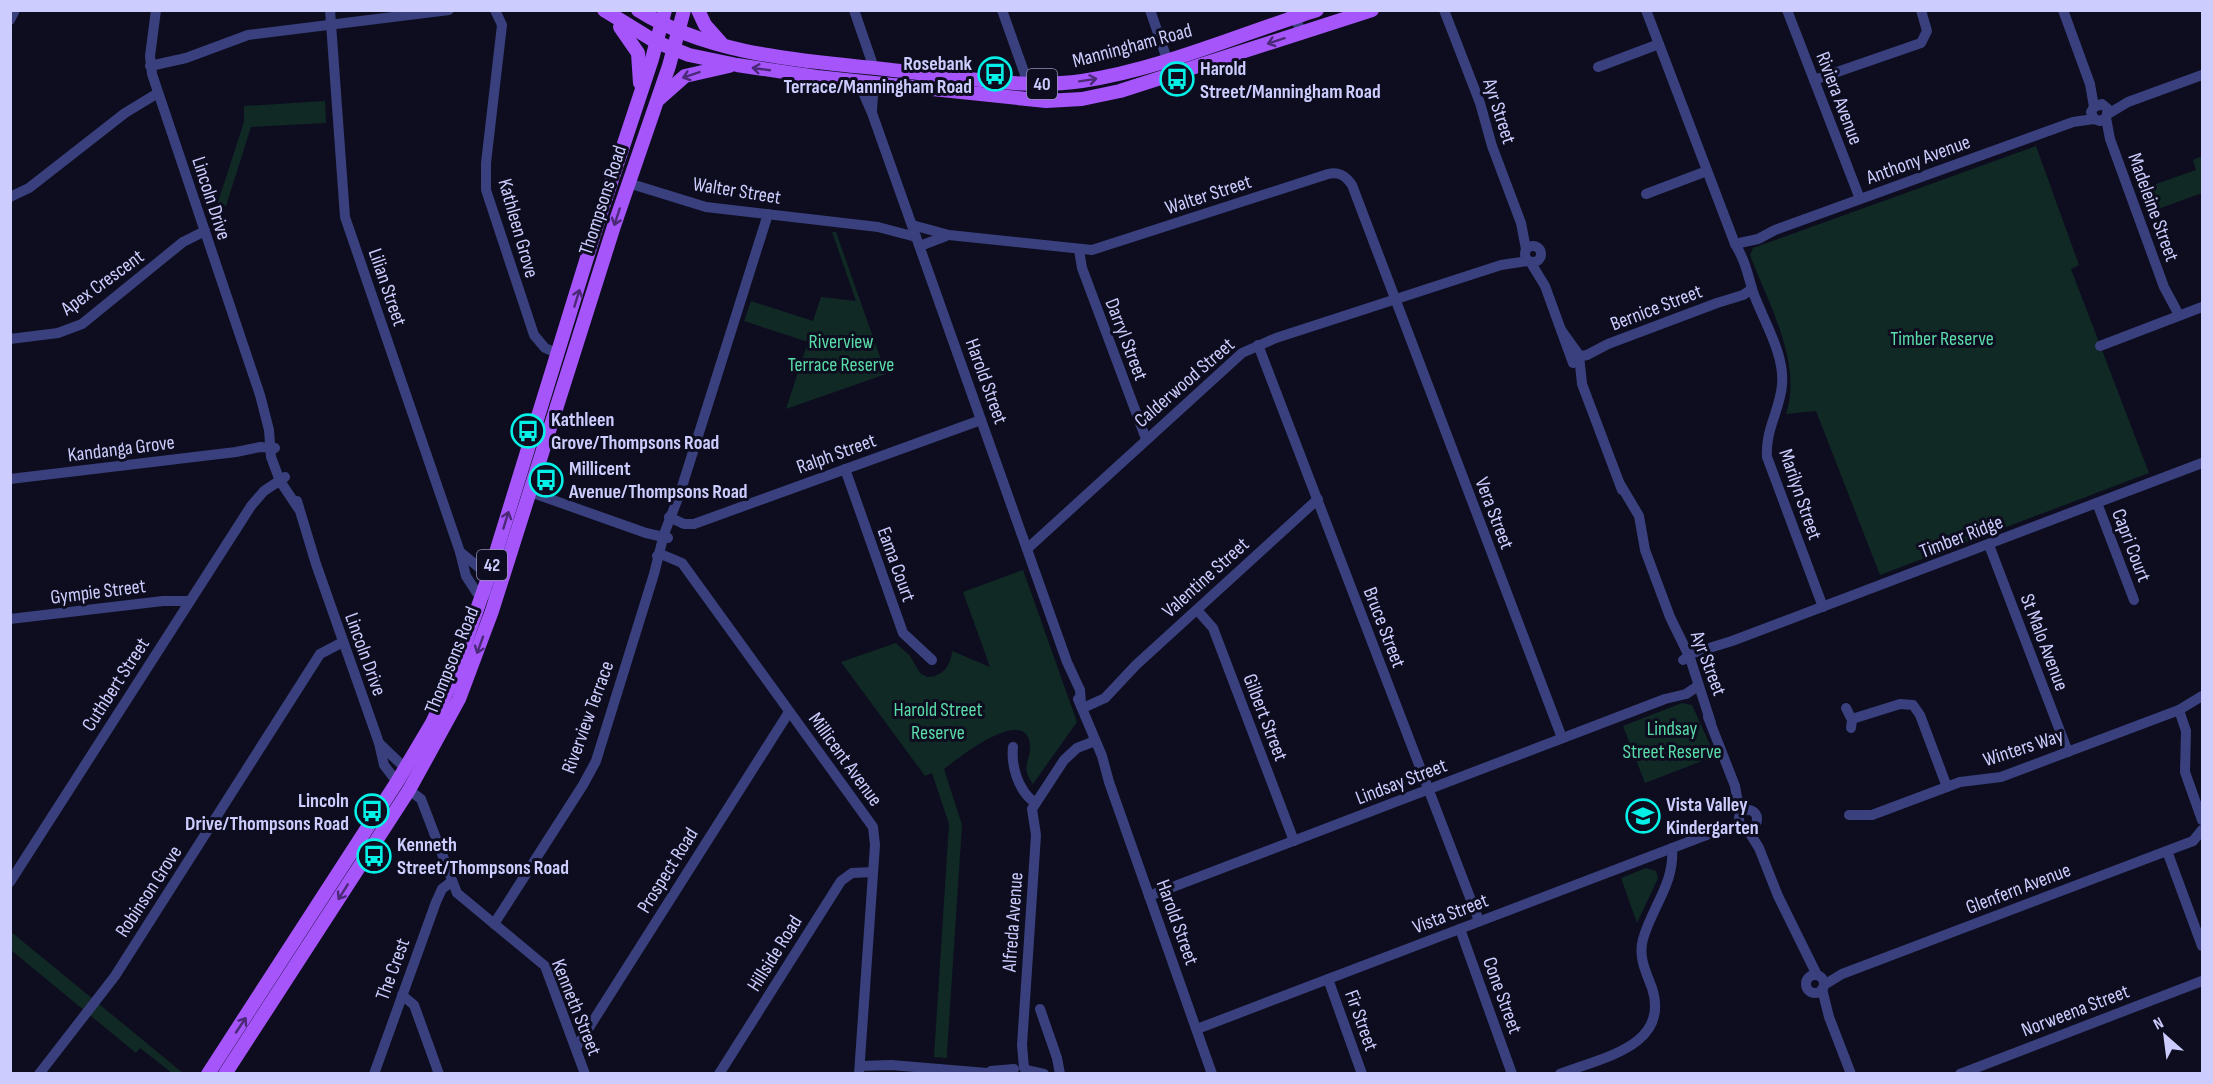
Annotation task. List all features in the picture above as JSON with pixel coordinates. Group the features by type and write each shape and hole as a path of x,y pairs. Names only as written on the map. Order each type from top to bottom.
{"main road":[{"name":"Manningham Road","path":"638,10 662,17 678,30 722,45 779,56 1028,83 1098,78 1167,59 1302,13"},
{"name":"Thompsons Road","path":"225,1074 459,699 499,590 524,494 566,356 656,103 684,10"},
{"path":"698,10 705,25 722,45"},
{"name":"Manningham Road","path":"604,11 673,50 737,65 1026,100 1082,99 1120,91 1372,10"},
{"path":"604,11 629,37 638,53 641,71 639,100"},
{"name":"Thompsons Road","path":"566,356 598,222 639,100 662,17"},
{"path":"656,103 685,76 737,65"},
{"name":"Thompsons Road","path":"405,768 443,700 471,632 489,574 524,494"},
{"path":"403,786 410,776 405,768"},
{"name":"Thompsons Road","path":"208,1074 403,786"}],"street":[{"path":"10,20 15,10"},
{"name":"Lincoln Drive","path":"156,10 151,70 260,395 273,425 271,448 282,478 294,489 344,645 379,743 384,765 403,786"},
{"name":"Lilian Street","path":"330,10 345,217 460,552 468,583 477,593 483,595"},
{"path":"151,70 248,35 449,10"},
{"name":"Kathleen Grove","path":"495,10 502,25 486,163 486,190 534,335 544,348 566,356"},
{"path":"854,10 874,68"},
{"path":"1002,10 1028,83"},
{"path":"1150,10 1167,59"},
{"name":"Ayr Street","path":"1444,10 1480,103 1492,146 1565,346 1577,356 1574,371 1582,384 1620,484 1639,516 1645,550 1688,658 1694,688 1706,702 1711,723 1746,820 1801,944 1821,982 1829,1017 1851,1074"},
{"name":"Marilyn Street","path":"1646,10 1735,244 1747,267 1752,289 1782,372 1781,394 1770,424 1767,457 1823,607"},
{"name":"Riviera Avenue","path":"1787,10 1860,199"},
{"path":"1814,80 1921,43 1926,37 1927,27 1921,10"},
{"name":"Madeleine Street","path":"2063,10 2175,317"},
{"path":"1302,13 1302,32"},
{"path":"1598,67 1659,44"},
{"name":"Anthony Avenue","path":"1735,244 1746,243 1775,230 2202,75"},
{"name":"Harold Street","path":"858,81 872,113 1066,662 1080,690 1083,708 1095,741 1097,758 1109,782 1212,1074"},
{"path":"872,113 873,94 881,84"},
{"path":"10,197 29,188 157,89"},
{"path":"1646,194 1707,171"},
{"name":"Walter Street","path":"878,227 910,220 949,235 1079,250 1098,248 1328,174 1338,173 1352,185 1395,300"},
{"name":"Walter Street","path":"628,183 698,205 878,227 918,242 949,235"},
{"name":"Riverview Terrace","path":"494,924 591,771 661,557 665,537 673,518 768,214"},
{"name":"Apex Crescent","path":"10,339 58,333 82,324 188,238 206,235"},
{"name":"Darryl Street","path":"1079,250 1082,268 1146,440"},
{"name":"Calderwood Street","path":"1027,549 1238,356 1258,345 1531,255"},
{"name":"Bernice Street","path":"1577,356 1718,303 1736,292 1752,289"},
{"name":"Vera Street","path":"1395,300 1562,738"},
{"path":"2100,346 2202,307"},
{"name":"Bruce Street","path":"1258,345 1479,921"},
{"name":"Ralph Street","path":"673,518 703,519 981,420"},
{"name":"Kandanga Grove","path":"10,479 271,448"},
{"name":"Timber Ridge","path":"1688,658 2202,463"},
{"name":"Eama Court","path":"845,469 903,633 932,660"},
{"name":"Cuthbert Street","path":"10,882 251,506 264,491 282,478"},
{"path":"524,494 665,537"},
{"name":"Valentine Street","path":"1083,708 1102,701 1317,499"},
{"name":"Capri Court","path":"2097,503 2134,600"},
{"name":"St Malo Avenue","path":"1989,544 2068,752"},
{"path":"460,552 489,574 499,590 483,595"},
{"name":"Millicent Avenue","path":"661,557 686,571 872,824 875,837 860,1066"},
{"name":"Gympie Street","path":"10,620 170,601 190,601"},
{"name":"Gilbert Street","path":"1197,610 1213,628 1294,841"},
{"name":"Robinson Grove","path":"39,1074 115,976 324,650 344,645"},
{"name":"Lindsay Street","path":"1149,896 1694,688"},
{"name":"Winters Way","path":"1849,815 1872,815 1967,781 2001,777 2179,710 2202,696"},
{"path":"1846,708 1851,723 1900,704 1913,705 1920,715 1947,787"},
{"path":"2179,710 2186,731 2185,772 2202,820"},
{"name":"Prospect Road","path":"576,1048 789,712"},
{"path":"1034,802 1064,760 1077,748 1095,741"},
{"name":"Lincoln Drive","path":"379,743 405,768"},
{"name":"Alfreda Avenue","path":"1013,747 1013,759 1022,789 1034,802 1032,814 1036,835 1020,1070"},
{"name":"Kenneth Street","path":"403,786 421,799 451,882 460,896 545,966 585,1074"},
{"name":"Vista Street","path":"1197,1029 1746,820"},
{"name":"Glenfern Avenue","path":"1808,986 1812,976 1821,982 2193,841 2202,830"},
{"path":"1560,1074 1634,1045 1649,1030 1655,1017 1655,1005 1642,963 1642,945 1667,885 1672,848"},
{"path":"2167,851 2202,946"},
{"name":"Hillside Road","path":"719,1074 841,881 852,873 873,872"},
{"name":"The Crest","path":"374,1074 436,902 442,889 451,882"},
{"name":"Cone Street","path":"1461,928 1512,1074"},
{"name":"Ayr Street","path":"1801,944 1808,986 1829,1017"},
{"name":"Fir Street","path":"1328,979 1362,1074"},
{"name":"Norweena Street","path":"1960,1074 2202,981"},
{"path":"1808,986 1817,993 1821,982"},
{"path":"402,995 414,1005 439,1074"},
{"path":"1040,1009 1057,1058 1060,1074"},
{"path":"860,1066 891,1065 995,1072 1020,1070 1044,1074"}],"green space":[{"path":"325,101 326,123 251,127 226,206 217,205 244,122 244,106"},
{"name":"Timber Reserve","path":"2036,146 2079,265 2071,269 2149,473 1880,575 1816,411 1786,414 1790,394 1787,354 1774,313 1750,255 1753,248"},
{"path":"2202,156 2202,193 2147,213 2139,190 2196,170 2193,160"},
{"name":"Riverview Terrace Reserve","path":"832,232 836,232 886,374 786,409 808,342 744,321 751,301 813,321 821,297 856,301"},
{"name":"Harold Street Reserve","path":"1023,570 1077,722 1033,784 1026,767 1030,744 1025,733 1016,730 990,738 944,769 962,825 947,1058 934,1057 949,824 932,773 925,776 841,662 896,643 910,656 920,673 927,677 945,670 952,651 990,667 963,592"},
{"name":"Lindsay Street Reserve","path":"1682,703 1692,705 1715,756 1645,783 1623,726"},
{"path":"1646,868 1656,871 1658,878 1637,923 1621,878"},
{"path":"10,931 183,1073 172,1073 140,1048 136,1053 11,950"}],"place":[{"name":"Rosebank Terrace/Manningham Road","path":"995,74"},
{"name":"Harold Street/Manningham Road","path":"1177,79"},
{"name":"Kathleen Grove/Thompsons Road","path":"528,431"},
{"name":"Millicent Avenue/Thompsons Road","path":"546,480"},
{"name":"Lincoln Drive/Thompsons Road","path":"372,811"},
{"name":"Vista Valley Kindergarten","path":"1643,816"},
{"name":"Kenneth Street/Thompsons Road","path":"374,856"}]}
